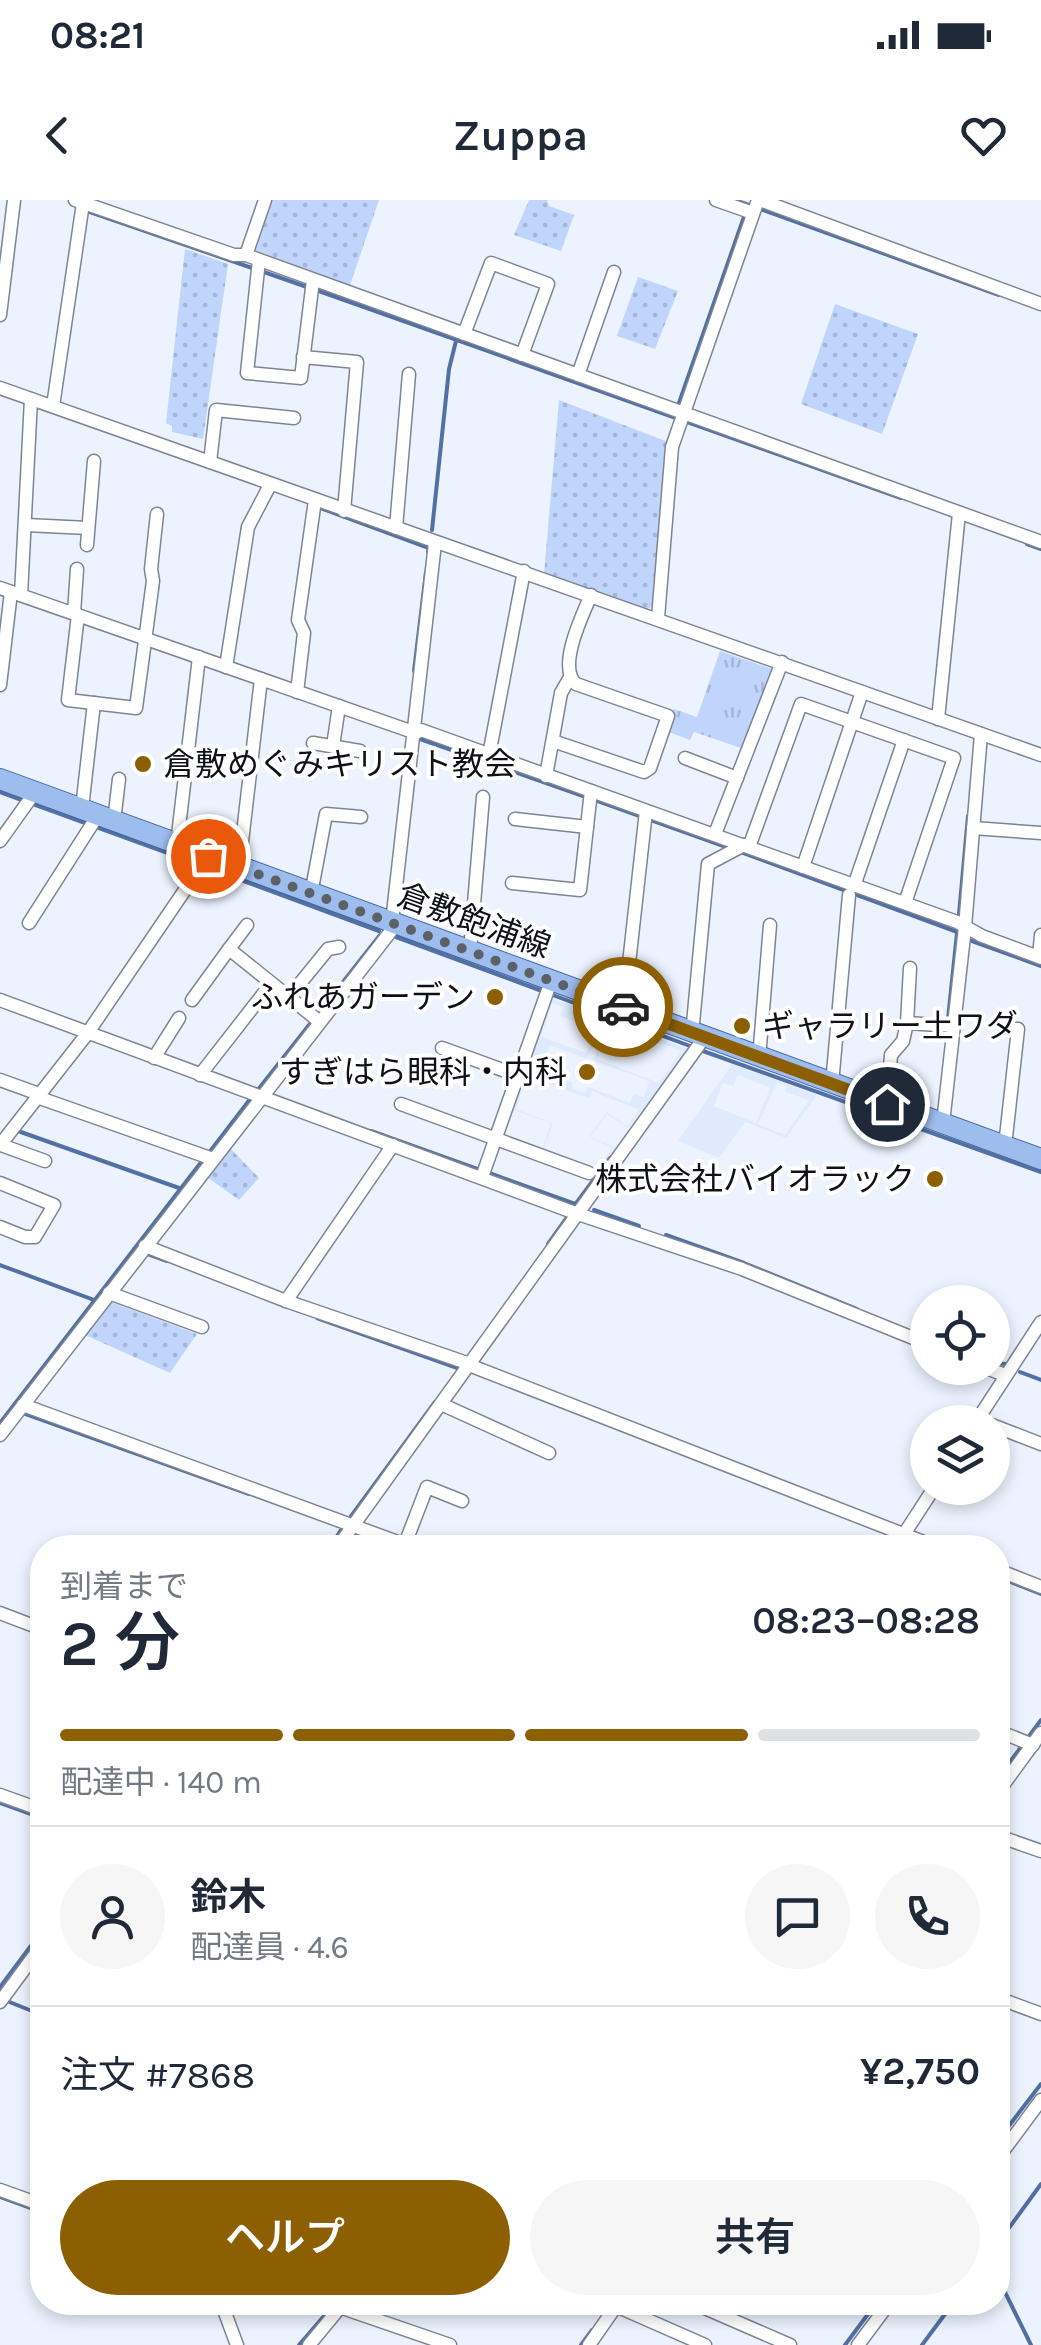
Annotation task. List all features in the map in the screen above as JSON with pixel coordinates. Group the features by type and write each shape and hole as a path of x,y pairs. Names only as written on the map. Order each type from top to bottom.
{"main road":[{"name":"倉敷飽浦線","path":"0,779 30,799 177,844 204,863 239,867 470,952 548,990 624,1008 1041,1159"}],"street":[{"path":"0,316 14,200"},
{"path":"265,200 255,263 247,373 301,378 312,285"},
{"path":"716,200 753,206 1041,304"},
{"path":"53,406 79,201 578,375 681,418 1041,542"},
{"path":"658,618 670,456 753,206"},
{"path":"464,334 491,264 548,284 522,355"},
{"path":"578,375 614,272"},
{"path":"303,357 357,362 344,511"},
{"path":"396,528 409,374"},
{"path":"0,388 210,462 314,504 396,528 590,599 658,618 861,695 1041,755"},
{"path":"0,685 11,594 26,525 31,402"},
{"path":"210,462 216,410 294,418"},
{"path":"87,545 94,461"},
{"path":"226,667 248,527 268,487"},
{"path":"297,692 304,633 298,620 314,504"},
{"path":"78,569 68,700 136,708 157,514"},
{"path":"938,719 959,516"},
{"path":"26,525 88,528"},
{"path":"0,1435 142,1251 208,1158 394,924 435,543"},
{"path":"489,755 523,576"},
{"path":"11,594 198,661 226,667 261,683 297,692 338,710 416,732 421,730 646,816 715,834 739,848 803,867 851,890 905,904 1040,958 1041,935"},
{"path":"546,776 561,693 569,679 567,667 590,599"},
{"path":"177,844 198,661"},
{"path":"715,834 781,666"},
{"path":"553,741 644,772 650,768 668,716 569,679"},
{"path":"239,867 261,683"},
{"path":"803,867 861,695"},
{"path":"94,703 96,819"},
{"path":"343,1535 578,1214 698,1036 708,864 739,848 801,704 954,758 905,904"},
{"path":"333,746 338,710"},
{"path":"943,1123 950,1026 965,927 980,737"},
{"path":"832,1084 851,890 904,740"},
{"path":"313,743 360,750"},
{"path":"684,758 737,778"},
{"path":"29,923 119,779"},
{"path":"512,882 580,890 590,796"},
{"path":"470,952 483,797"},
{"path":"0,841 30,799"},
{"path":"311,894 326,814 361,817"},
{"path":"624,1008 646,816"},
{"path":"515,819 586,827"},
{"path":"973,828 1041,833"},
{"path":"45,1161 0,1145 87,1034 204,863"},
{"path":"758,1058 770,925"},
{"path":"192,1000 246,926"},
{"path":"289,998 330,946"},
{"path":"229,950 317,1020"},
{"path":"887,1104 891,1055 902,1042 907,1023 910,968"},
{"path":"203,1071 271,984"},
{"path":"484,1173 548,990"},
{"path":"0,1000 87,1034 157,1054 257,1096 394,1145 484,1173 578,1214 742,1269 910,1337"},
{"path":"157,1054 178,1018"},
{"path":"907,1023 950,1026"},
{"path":"1005,1146 1018,1030 1010,1029"},
{"path":"442,1048 519,1076"},
{"path":"0,1080 208,1158"},
{"path":"401,1104 589,1173"},
{"path":"286,1301 394,1145"},
{"path":"0,1183 54,1205 36,1236 25,1237 0,1227"},
{"path":"142,1251 466,1365 907,1535"},
{"path":"109,1293 202,1328"},
{"path":"1010,1370 1041,1322"},
{"path":"441,1404 550,1453"},
{"path":"20,1409 382,1535"},
{"path":"1010,1432 1041,1444"},
{"path":"412,1535 426,1487 462,1500"},
{"path":"902,1533 922,1505"},
{"path":"1010,1575 1041,1587"},
{"path":"0,1614 30,1624"},
{"path":"1010,1772 1031,1741"},
{"path":"0,1795 30,1806"},
{"path":"1010,1840 1041,1851"},
{"path":"0,2002 30,1961"},
{"path":"1010,2002 1041,2014"},
{"path":"1010,2142 1041,2100"},
{"path":"0,2190 30,2200"},
{"path":"226,2315 237,2345"},
{"path":"309,2345 334,2315"},
{"path":"369,2315 450,2345"},
{"path":"588,2345 610,2315"},
{"path":"642,2315 706,2345"},
{"path":"721,2315 790,2345"},
{"path":"858,2345 880,2315"}],"shaded area":[{"path":"551,998 688,1049 628,1128 607,1114 590,1137 615,1147 599,1170 542,1150 551,1123 513,1110","holes":["552,1003 563,1007 560,1016 582,1024 584,1020 594,1020 681,1051 659,1083 597,1059 601,1044 592,1040 587,1053 541,1037","594,1042 600,1045 594,1061 649,1081 644,1097 634,1094 630,1103 588,1087 585,1093 541,1068 550,1045 587,1059","527,1076 589,1098 592,1091 639,1110 627,1126 607,1112 589,1137 613,1148 598,1169 544,1149 553,1123 516,1109"]},
{"path":"732,1064 817,1095 786,1138 745,1122 719,1158 678,1141","holes":["738,1075 770,1088 756,1123 714,1106 723,1083 733,1086","777,1083 787,1086 785,1092 809,1100 785,1135 758,1124"]}],"green space":[{"path":"271,200 379,200 350,285 255,250"},
{"path":"529,200 547,200 549,206 574,215 561,251 514,235"},
{"path":"185,249 228,264 203,439 172,432 172,426 166,423"},
{"path":"638,277 678,291 655,349 617,336"},
{"path":"835,304 918,334 882,434 801,404"},
{"path":"559,400 668,442 653,606 646,610 544,574"},
{"path":"720,651 772,669 744,749 694,732 690,740 666,731 674,709 697,717"},
{"path":"230,1148 259,1178 239,1200 207,1177"},
{"path":"111,1302 197,1334 170,1373 85,1335"}],"waterway":[{"path":"735,200 999,295"},
{"path":"90,212 307,287"},
{"path":"679,403 745,214"},
{"path":"316,290 901,498"},
{"path":"432,530 449,369 456,341"},
{"path":"315,506 429,548 428,552"},
{"path":"1027,544 1041,549"},
{"path":"414,671 426,572"},
{"path":"420,739 586,797"},
{"path":"0,792 24,801"},
{"path":"595,800 732,849"},
{"path":"33,804 198,864"},
{"path":"959,914 968,816"},
{"path":"741,852 960,933"},
{"path":"206,867 379,931"},
{"path":"946,1038 957,933"},
{"path":"257,1091 380,935"},
{"path":"396,937 542,991"},
{"path":"972,941 1041,966"},
{"path":"550,994 690,1046"},
{"path":"703,1051 1041,1172"},
{"path":"208,1154 251,1098"},
{"path":"18,1131 179,1188"},
{"path":"371,1131 480,1170"},
{"path":"574,1206 610,1158"},
{"path":"0,1423 202,1161"},
{"path":"489,1173 578,1205"},
{"path":"594,1210 639,1226"},
{"path":"548,1244 568,1216"},
{"path":"666,1235 857,1309"},
{"path":"134,1249 167,1261"},
{"path":"0,1265 94,1300"},
{"path":"317,1318 463,1370"},
{"path":"1020,1372 1041,1380"},
{"path":"349,1519 435,1402"},
{"path":"23,1413 249,1494"},
{"path":"338,1535 343,1527"},
{"path":"1010,1582 1041,1594"},
{"path":"1010,1762 1041,1720"},
{"path":"0,1803 30,1814"},
{"path":"0,1987 30,1947"},
{"path":"7,2001 30,2010"},
{"path":"1010,2124 1041,2084"},
{"path":"1010,2227 1041,2184"},
{"path":"0,2197 30,2208"},
{"path":"1010,2302 1031,2345"},
{"path":"299,2345 325,2315"},
{"path":"845,2345 867,2315"},
{"path":"922,2345 944,2315"},
{"path":"581,2345 592,2330"}],"way so far":[{"path":"208,856 623,1007"}],"place":[{"name":"倉敷めぐみキリスト教会","path":"143,764"},
{"name":"ふれあガーデン","path":"495,997"},
{"name":"ギャラリー土ワダ","path":"742,1026"},
{"name":"すぎはら眼科・内科","path":"587,1072"},
{"name":"株式会社バイオラック","path":"935,1179"}],"route":[{"path":"623,1007 887,1104"}]}
